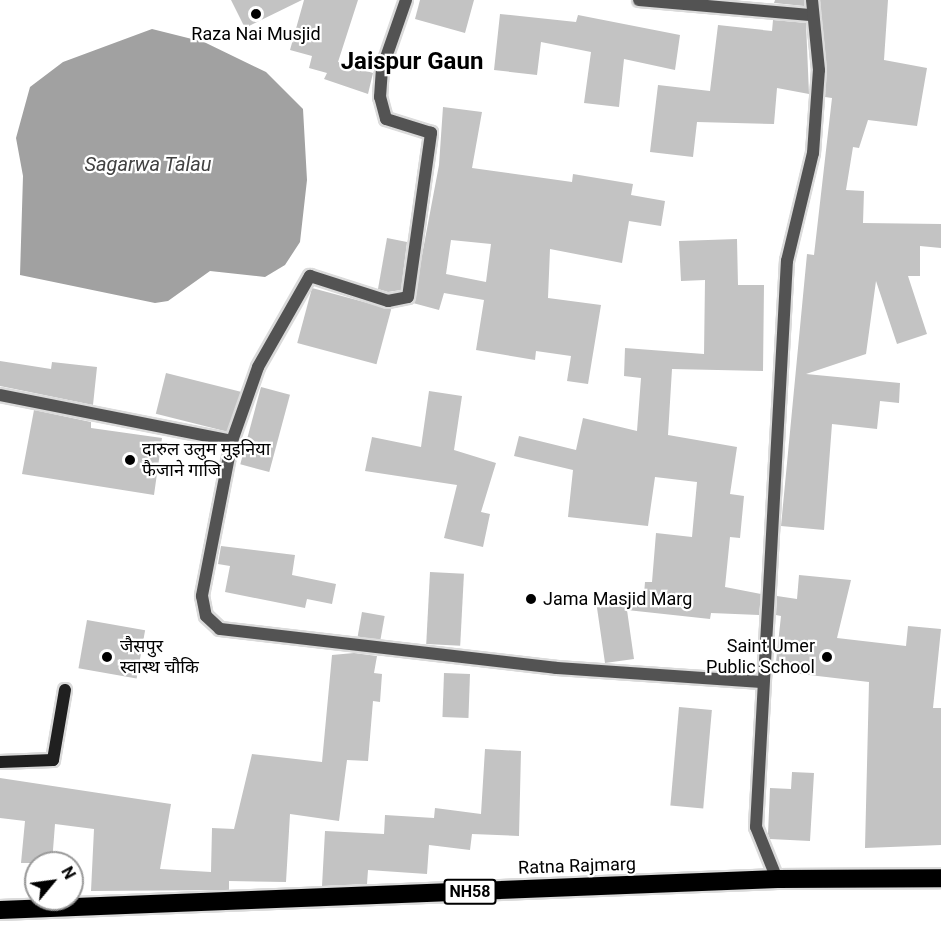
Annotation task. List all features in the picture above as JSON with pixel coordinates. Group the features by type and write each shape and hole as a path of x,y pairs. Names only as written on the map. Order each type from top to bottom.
{"highway":[{"name":"Ratna Rajmarg","path":"0,910 777,879 941,878"}],"street":[{"path":"406,0 382,69 380,97 386,119 431,134 408,297 388,301 310,276 263,357 232,441 202,596 206,616 220,628 556,668 763,682"},
{"path":"639,0 812,15"},
{"path":"777,879 756,827 787,261 813,153 819,70 812,0"},
{"path":"0,395 232,441"},
{"path":"0,762 53,760 65,690"}],"water":[{"name":"Sagarwa Talau","path":"152,29 204,42 266,72 303,109 307,180 300,242 285,265 265,277 210,271 168,301 155,303 20,275 23,176 16,138 30,87 63,62"}],"building":[{"name":"Raza Nai Musjid","path":"231,0 302,0 245,28"},
{"path":"304,0 358,0 338,62 373,73 368,94 324,79 327,73 309,68 312,56 290,50"},
{"path":"420,0 474,0 465,33 415,19"},
{"path":"775,0 804,0 804,6 774,3"},
{"path":"820,0 888,0 884,60 927,68 917,126 868,120 859,148 853,147 846,190 864,191 863,223 941,224 941,248 920,246 920,276 908,276 927,334 897,344 876,281 866,354 806,374 900,383 899,403 880,401 877,429 832,424 824,530 781,526 807,254 814,255 832,98 825,97"},
{"path":"500,14 576,22 578,15 680,35 675,70 624,59 619,107 584,103 591,52 541,42 537,75 494,70"},
{"path":"773,20 806,23 809,94 777,88 774,124 697,122 693,157 650,152 658,85 710,91 718,25 772,31"},
{"path":"443,107 482,112 472,168 572,182 573,174 633,184 631,195 665,201 661,226 629,221 622,263 550,249 548,298 601,305 588,384 567,381 571,356 536,351 535,360 476,350 484,300 444,293 439,310 413,303 439,165","holes":["451,240 491,244 486,282 446,274"]},
{"path":"387,238 407,242 401,290 388,292 378,289"},
{"path":"737,239 738,285 764,285 763,371 672,369 668,435 737,447 730,494 744,496 740,538 730,537 725,587 761,594 759,615 711,613 710,619 627,610 634,659 605,663 596,601 644,594 645,582 652,582 656,533 692,537 697,482 655,477 648,526 568,517 573,470 514,456 519,436 576,450 583,418 637,431 641,378 624,376 625,348 704,354 705,280 681,281 679,241"},
{"path":"312,288 391,309 376,364 297,343"},
{"path":"0,361 51,369 52,362 97,367 93,405 0,386"},
{"path":"166,373 241,392 231,432 156,414"},
{"path":"261,387 290,395 269,472 240,464"},
{"path":"429,391 462,396 454,450 496,463 481,512 490,514 483,547 444,538 457,485 365,471 372,437 421,447"},
{"path":"34,410 91,422 91,428 162,438 154,495 22,474"},
{"path":"221,546 295,555 292,575 336,584 332,604 307,599 305,608 225,592 230,566 218,564"},
{"path":"430,572 464,574 460,646 426,644"},
{"path":"799,575 851,580 837,638 906,646 908,626 941,629 933,708 941,708 941,845 865,848 869,682 775,671 781,616 776,615 777,596 797,599"},
{"path":"362,612 385,616 380,641 358,637"},
{"path":"87,620 145,630 137,679 78,668"},
{"path":"354,653 377,656 374,673 382,674 380,702 373,701 368,761 347,760 339,821 290,814 286,882 229,881 229,890 91,891 94,829 55,824 53,851 24,851 24,863 21,863 25,821 0,818 0,778 171,804 160,869 211,872 212,828 234,829 252,754 322,762 332,655"},
{"path":"444,673 470,674 468,718 442,717"},
{"path":"679,707 712,710 703,808 670,806"},
{"path":"485,749 521,751 519,836 472,834 470,850 429,845 427,874 368,870 367,884 322,886 325,831 384,834 385,815 434,818 435,808 481,814"},
{"path":"792,772 814,773 810,841 770,839 768,834 770,788 791,789"}],"place":[{"name":"Raza Nai Musjid","path":"256,14"},
{"name":"दारुल उलुम मुइनिया फैजाने गाजि","path":"130,460"},
{"name":"Jama Masjid Marg","path":"531,599"},
{"name":"जैसपुर स्वास्थ चौकि","path":"107,657"},
{"name":"Saint Umer Public School","path":"827,657"}],"district":[{"name":"Jaispur Gaun","path":"412,62"}]}
